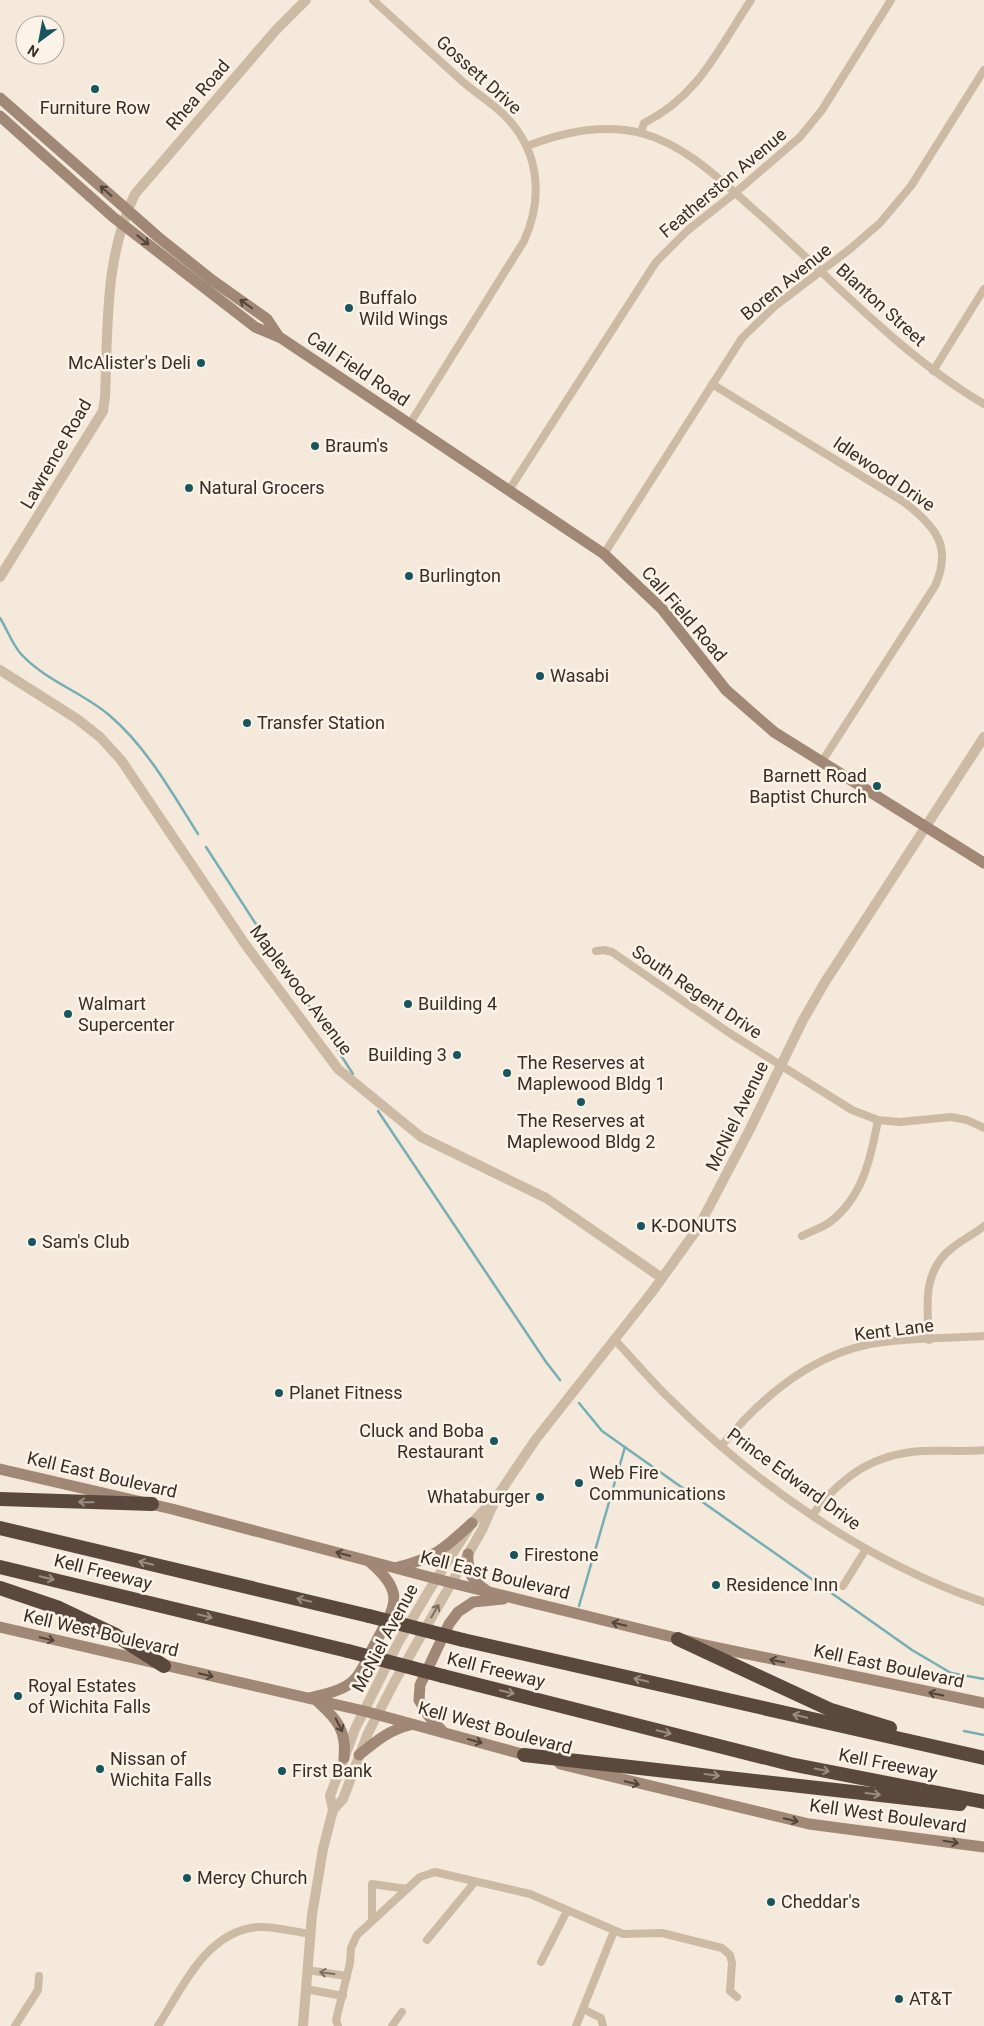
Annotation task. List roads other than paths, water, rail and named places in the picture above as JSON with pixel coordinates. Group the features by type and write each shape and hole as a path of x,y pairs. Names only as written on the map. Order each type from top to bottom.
{"highway":[{"path":"0,1499 152,1504"},
{"name":"Kell Freeway","path":"0,1528 463,1640 984,1758"},
{"name":"Kell Freeway","path":"0,1567 348,1651 790,1764 984,1804"},
{"path":"0,1588 59,1608 114,1634 164,1666"},
{"path":"678,1638 830,1710 984,1758"},
{"path":"524,1755 887,1795 933,1803 984,1804"}],"main road":[{"name":"Call Field Road","path":"0,98 51,142 124,217"},
{"name":"Call Field Road","path":"0,116 255,327 280,338 604,554 662,609 726,690 746,710 774,732 984,863"},
{"path":"40,151 51,142"},
{"name":"Kell East Boulevard","path":"0,1469 152,1504 452,1583 678,1638 984,1703"},
{"path":"395,1568 421,1562 444,1549 472,1523"},
{"path":"468,1554 470,1574 483,1589 492,1593"},
{"path":"312,1700 338,1690 354,1680 395,1606 393,1592 389,1583 383,1574 368,1560"},
{"path":"443,1732 428,1715 419,1700 420,1685 449,1624 458,1612 473,1602 512,1598"},
{"name":"Kell West Boulevard","path":"0,1628 364,1711 640,1785 809,1824 984,1847"},
{"path":"312,1700 336,1718 343,1730 344,1758"},
{"path":"360,1755 378,1739 394,1729 413,1724"}],"street":[{"name":"Rhea Road","path":"124,217 135,194 153,171 276,30 306,0"},
{"name":"Gossett Drive","path":"373,0 466,84 506,117 527,146 534,167 536,194 529,230 409,425"},
{"path":"641,133 644,123 678,103 700,79 751,0"},
{"name":"Featherston Avenue","path":"508,490 656,262 688,230 800,138 822,110 891,0"},
{"name":"Boren Avenue","path":"604,554 742,338 760,319 822,272 880,223 911,186 984,70"},
{"name":"Blanton Street","path":"527,146 579,130 598,128 641,133 682,151 696,159 735,193 933,371 984,404"},
{"name":"Lawrence Road","path":"0,577 102,411 106,398 111,278 124,217"},
{"path":"933,371 984,289"},
{"name":"Idlewood Drive","path":"712,384 904,502 932,525 942,550 942,561 934,586 821,763"},
{"name":"Maplewood Avenue","path":"0,670 100,737 121,760 245,944 338,1069 422,1137 546,1198 662,1278"},
{"name":"McNiel Avenue","path":"333,1810 343,1799 378,1715 468,1554 498,1495 536,1438 662,1278 709,1209 780,1065 825,982 927,828 984,737"},
{"name":"South Regent Drive","path":"596,951 612,952 711,1021 852,1110 878,1120 900,1122 951,1117 967,1120 984,1128"},
{"path":"802,1236 830,1222 853,1197 872,1156 878,1120"},
{"path":"929,1340 926,1298 930,1277 940,1259 951,1248 984,1226"},
{"name":"Kent Lane","path":"722,1446 769,1395 798,1373 852,1348 884,1342 984,1336"},
{"name":"Prince Edward Drive","path":"614,1339 671,1400 722,1446 812,1514 866,1549 918,1577 984,1602"},
{"path":"812,1514 847,1476 871,1463 897,1454 984,1450"},
{"name":"McNiel Avenue","path":"302,2026 311,1934 323,1849 333,1810 330,1796 344,1758 364,1711 398,1643 436,1578 472,1523 498,1495"},
{"path":"843,1586 866,1549"},
{"path":"338,2026 336,2020 343,1996 353,1942 372,1920 420,1877 435,1872 474,1883 530,1894 623,1934 662,1933 722,1948 730,1955 732,1963 730,1991 737,1997"},
{"path":"427,1940 474,1883"},
{"path":"372,1920 372,1884 407,1889"},
{"path":"541,1962 567,1911"},
{"path":"158,2026 200,1961 219,1941 241,1930 260,1927 311,1934"},
{"path":"576,2026 614,1931"},
{"path":"308,1970 347,1976"},
{"path":"15,2026 38,1990 40,1976"},
{"path":"306,1989 343,1996"},
{"path":"583,2009 601,2018 603,2026"},
{"path":"392,2026 402,2012"}],"waterway":[{"path":"0,618 21,654 41,672 109,715 135,741 158,771 198,834"},
{"path":"206,847 353,1074"},
{"path":"378,1111 546,1362 560,1380"},
{"path":"579,1403 602,1431 912,1650 951,1673 984,1679"},
{"path":"579,1606 625,1447"},
{"path":"964,1731 984,1735"}],"place":[{"name":"Furniture Row","path":"95,89"},
{"name":"Buffalo Wild Wings","path":"349,308"},
{"name":"McAlister's Deli","path":"201,363"},
{"name":"Braum's","path":"315,446"},
{"name":"Natural Grocers","path":"189,488"},
{"name":"Burlington","path":"409,576"},
{"name":"Wasabi","path":"540,676"},
{"name":"Transfer Station","path":"247,723"},
{"name":"Barnett Road Baptist Church","path":"877,786"},
{"name":"Building 4","path":"408,1004"},
{"name":"Walmart Supercenter","path":"68,1014"},
{"name":"Building 3","path":"457,1055"},
{"name":"The Reserves at Maplewood Bldg 1","path":"507,1073"},
{"name":"The Reserves at Maplewood Bldg 2","path":"581,1102"},
{"name":"K-DONUTS","path":"641,1226"},
{"name":"Sam's Club","path":"32,1242"},
{"name":"Planet Fitness","path":"279,1393"},
{"name":"Cluck and Boba Restaurant","path":"494,1441"},
{"name":"Web Fire Communications","path":"579,1483"},
{"name":"Whataburger","path":"540,1497"},
{"name":"Firestone","path":"514,1555"},
{"name":"Residence Inn","path":"716,1585"},
{"name":"Royal Estates of Wichita Falls","path":"18,1696"},
{"name":"Nissan of Wichita Falls","path":"100,1769"},
{"name":"First Bank","path":"282,1771"},
{"name":"Mercy Church","path":"187,1878"},
{"name":"Cheddar's","path":"771,1902"},
{"name":"AT&T","path":"899,1999"}]}
